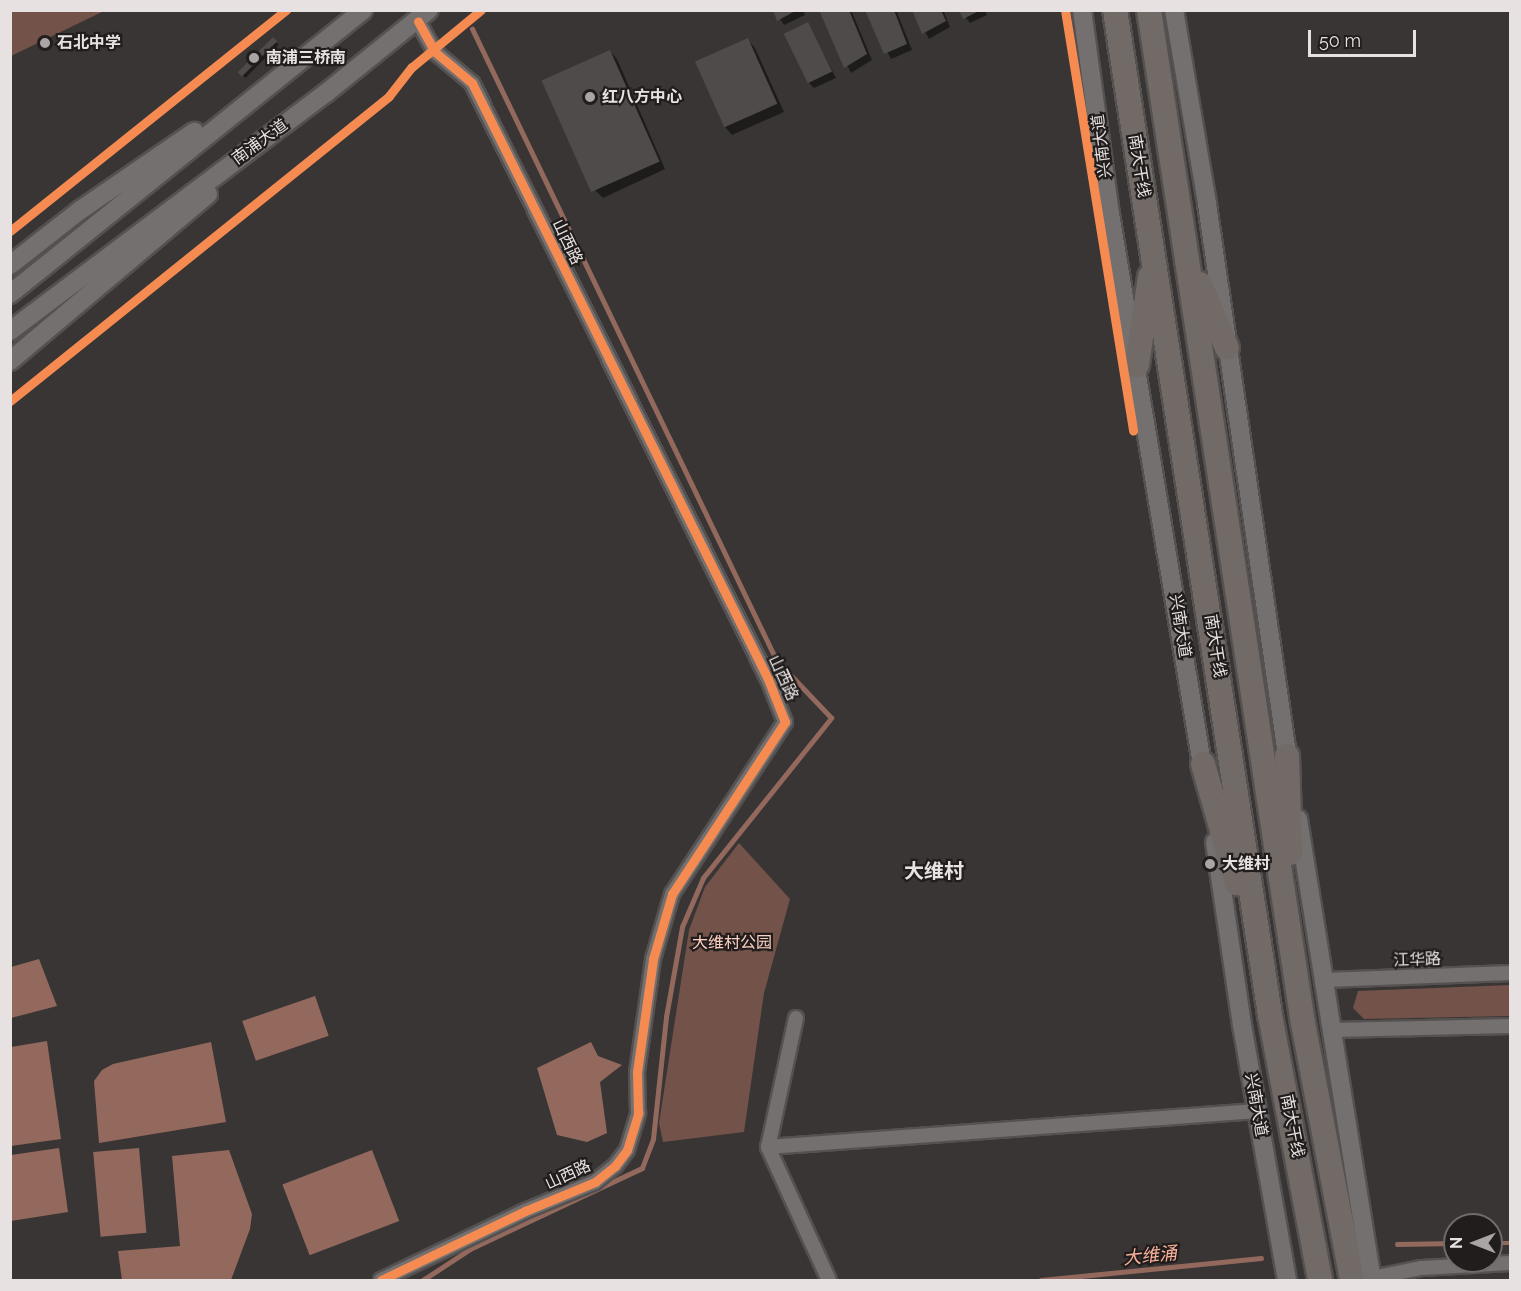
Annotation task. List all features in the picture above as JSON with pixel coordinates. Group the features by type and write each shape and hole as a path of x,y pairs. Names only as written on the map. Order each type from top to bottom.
{"highway":[{"name":"南大干线","path":"1115,10 1264,976 1311,1216 1320,1281"},
{"name":"南大干线","path":"1149,10 1296,975 1339,1204 1365,1280"},
{"path":"1185,250 1227,348"},
{"path":"1137,365 1153,254"},
{"path":"1287,756 1296,975"},
{"path":"1203,764 1264,976"}],"main road":[{"path":"10,294 363,10"},
{"name":"兴南大道","path":"1082,10 1110,214 1137,365 1257,1111 1286,1275"},
{"path":"1174,10 1287,756 1369,1258 1365,1280"},
{"name":"南浦大道","path":"10,331 88,269 326,93 423,16"},
{"path":"10,265 78,211 312,52"},
{"path":"10,361 326,93"}],"street":[{"name":"山西路","path":"381,1281 525,1210 595,1182 615,1166 627,1149 638,1113 637,1072 653,959 672,894 785,722 768,679 472,83 435,52 423,16"},
{"name":"江华路","path":"1324,980 1510,973"},
{"path":"796,1018 768,1147 829,1281"},
{"path":"1333,1030 1510,1026"},
{"path":"768,1147 1257,1111"},
{"path":"1365,1280 1422,1268 1510,1263"}],"green space":[{"path":"11,10 104,10 104,11 11,56"},
{"name":"大维村公园","path":"739,843 790,899 764,993 744,1132 663,1142 659,1123 689,930 705,887"},
{"path":"1510,985 1510,1016 1364,1019 1353,1008 1358,991"}],"shaded area":[{"path":"39,959 57,1006 11,1018 11,967"},
{"path":"315,996 329,1036 256,1061 242,1021"},
{"path":"47,1041 61,1139 11,1146 11,1047"},
{"path":"211,1042 226,1122 99,1143 94,1081 102,1070 113,1064"},
{"path":"591,1042 598,1056 622,1065 600,1082 607,1133 587,1142 557,1135 537,1068"},
{"path":"59,1148 68,1212 11,1221 11,1155"},
{"path":"139,1148 146,1233 101,1237 93,1152"},
{"path":"229,1150 252,1214 250,1229 231,1280 122,1280 118,1251 180,1246 172,1156"},
{"path":"372,1150 399,1221 310,1255 282,1184"}],"building":[{"path":"773,10 797,10 777,21"},
{"path":"819,10 849,10 867,54 844,68"},
{"path":"865,10 894,10 907,44 884,54"},
{"path":"912,10 941,10 946,21 922,34"},
{"path":"959,10 981,10 963,19"},
{"path":"808,22 832,71 808,83 784,34"},
{"path":"273,37 277,41 242,77 238,72"},
{"path":"748,38 777,104 724,127 695,62"},
{"path":"610,50 660,161 591,192 541,81"}],"waterway":[{"path":"423,1280 470,1249 642,1168 653,1139 666,1017 682,927 703,878 831,718 776,660 472,29"},
{"name":"大维涌","path":"1397,1244 1443,1243"},
{"name":"大维涌","path":"1503,1243 1510,1243"},
{"name":"大维涌","path":"1041,1280 1261,1258"}],"cycle path":[{"path":"10,231 286,10"},
{"path":"10,401 389,96 412,67 481,10"},
{"path":"1065,10 1133,431"},
{"path":"381,1280 525,1211 595,1182 615,1166 627,1150 638,1113 637,1072 653,959 672,894 785,722 768,679 472,83 435,52 418,21"}],"place":[{"name":"石北中学","path":"45,43"},
{"name":"南浦三桥南","path":"254,58"},
{"name":"红八方中心","path":"590,97"},
{"name":"大维村","path":"1210,864"}],"district":[{"name":"大维村","path":"934,871"}]}
